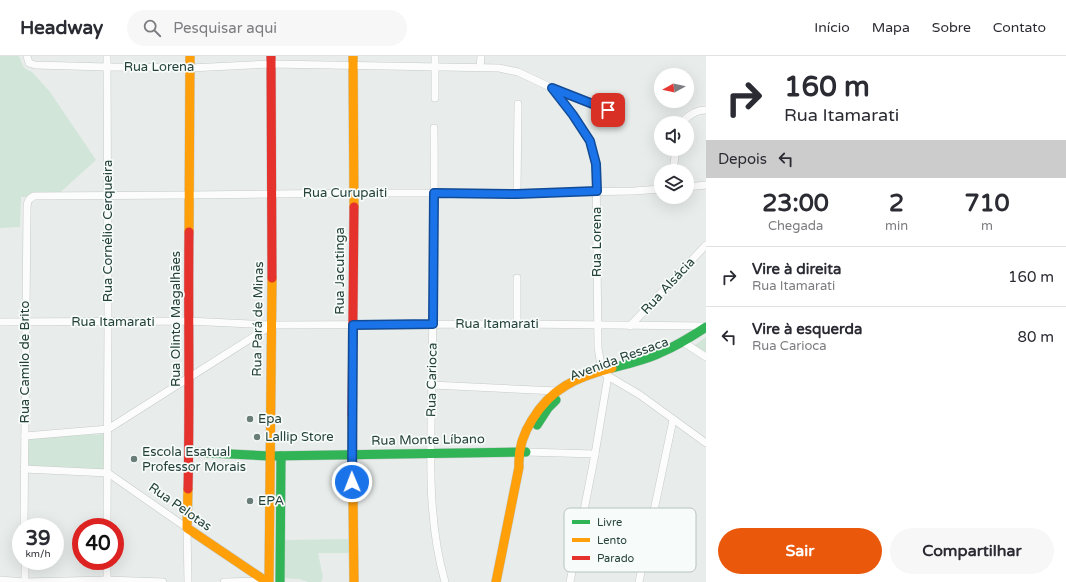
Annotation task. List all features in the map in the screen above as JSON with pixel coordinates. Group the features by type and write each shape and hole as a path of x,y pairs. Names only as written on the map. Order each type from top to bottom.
{"street":[{"name":"Rua Lorena","path":"27,56 29,63 35,65 107,67 190,68 271,60 353,61 499,68 518,72 552,88 573,115 590,141 596,164 598,348 605,373 595,454 584,508"},
{"name":"Rua Cornélio Cerqueira","path":"107,56 107,518"},
{"name":"Rua Olinto Magalhães","path":"188,582 187,528 190,56"},
{"path":"435,56 435,98"},
{"path":"480,67 481,56"},
{"name":"Rua Pará de Minas","path":"267,582 269,570 272,325 271,60"},
{"name":"Rua Jacutinga","path":"353,61 354,193 352,454 354,582"},
{"path":"552,88 608,110"},
{"path":"517,194 518,104"},
{"path":"688,116 703,110"},
{"name":"Rua Carioca","path":"434,128 433,324 430,454 434,527 439,562 445,582"},
{"path":"694,186 706,185"},
{"name":"Rua Curupaiti","path":"29,198 34,196 272,193 517,194 654,190"},
{"name":"Rua Camilo de Brito","path":"24,518 27,202 29,198"},
{"name":"Rua Alsácia","path":"630,326 706,245"},
{"path":"517,278 517,324"},
{"name":"Rua Itamarati","path":"0,322 188,321 272,325 517,324 706,326"},
{"path":"25,436 108,430 272,325"},
{"name":"Avenida Ressaca","path":"686,344 706,326"},
{"name":"Avenida Ressaca","path":"523,452 526,429 541,405 557,391 572,382 605,373 652,357 706,335"},
{"path":"686,344 706,357"},
{"path":"605,373 640,395 706,443"},
{"name":"Avenida Ressaca","path":"496,582 519,467 518,459 535,427 548,408 555,401 578,386 605,373"},
{"path":"432,385 557,391"},
{"path":"655,508 673,420"},
{"name":"Rua Monte Líbano","path":"188,452 270,456 523,452 595,454"},
{"path":"279,582 280,456"},
{"path":"24,469 108,473"},
{"name":"Rua Pelotas","path":"108,473 267,582"},
{"path":"24,570 25,582"},
{"path":"107,570 107,581"},
{"path":"269,570 272,577 279,582"},
{"name":"Rua Lorena","path":"570,582 572,572"},
{"path":"639,582 641,572"},
{"path":"0,580 25,582 163,582"},
{"path":"224,582 267,582"}],"green space":[{"path":"0,56 19,56 23,66 32,72 50,92 96,160 55,197 21,197 20,227 0,228"},
{"path":"706,337 706,351 702,354 691,348"},
{"path":"106,434 106,471 27,466 27,438"},
{"path":"350,539 351,553 318,553 323,577 321,582 308,582 299,579 282,578 284,540"}],"traffic: fast":[{"path":"612,368 642,360 660,353 706,327"},
{"path":"537,425 548,408 556,400"},
{"path":"189,452 270,456 526,452"},
{"path":"280,582 281,456"}],"traffic: slow":[{"path":"189,232 190,56"},
{"path":"353,56 354,207"},
{"path":"269,582 272,278"},
{"path":"496,582 519,467 520,448 529,425 539,409 556,392 566,385 587,375 612,368"},
{"path":"352,415 354,582"},
{"path":"188,489 187,528 267,582"}],"traffic: jam":[{"path":"271,56 272,278"},
{"path":"352,415 354,207"},
{"path":"188,489 189,232"}],"place":[{"name":"Epa","path":"250,419"},
{"name":"Lallip Store","path":"257,437"},
{"name":"Escola Esatual Professor Morais","path":"134,459"},
{"name":"EPA","path":"250,501"}],"route":[{"path":"352,482 353,325 433,324 434,193 517,194 597,191 596,164 590,141 573,115 552,88 608,110"}]}
